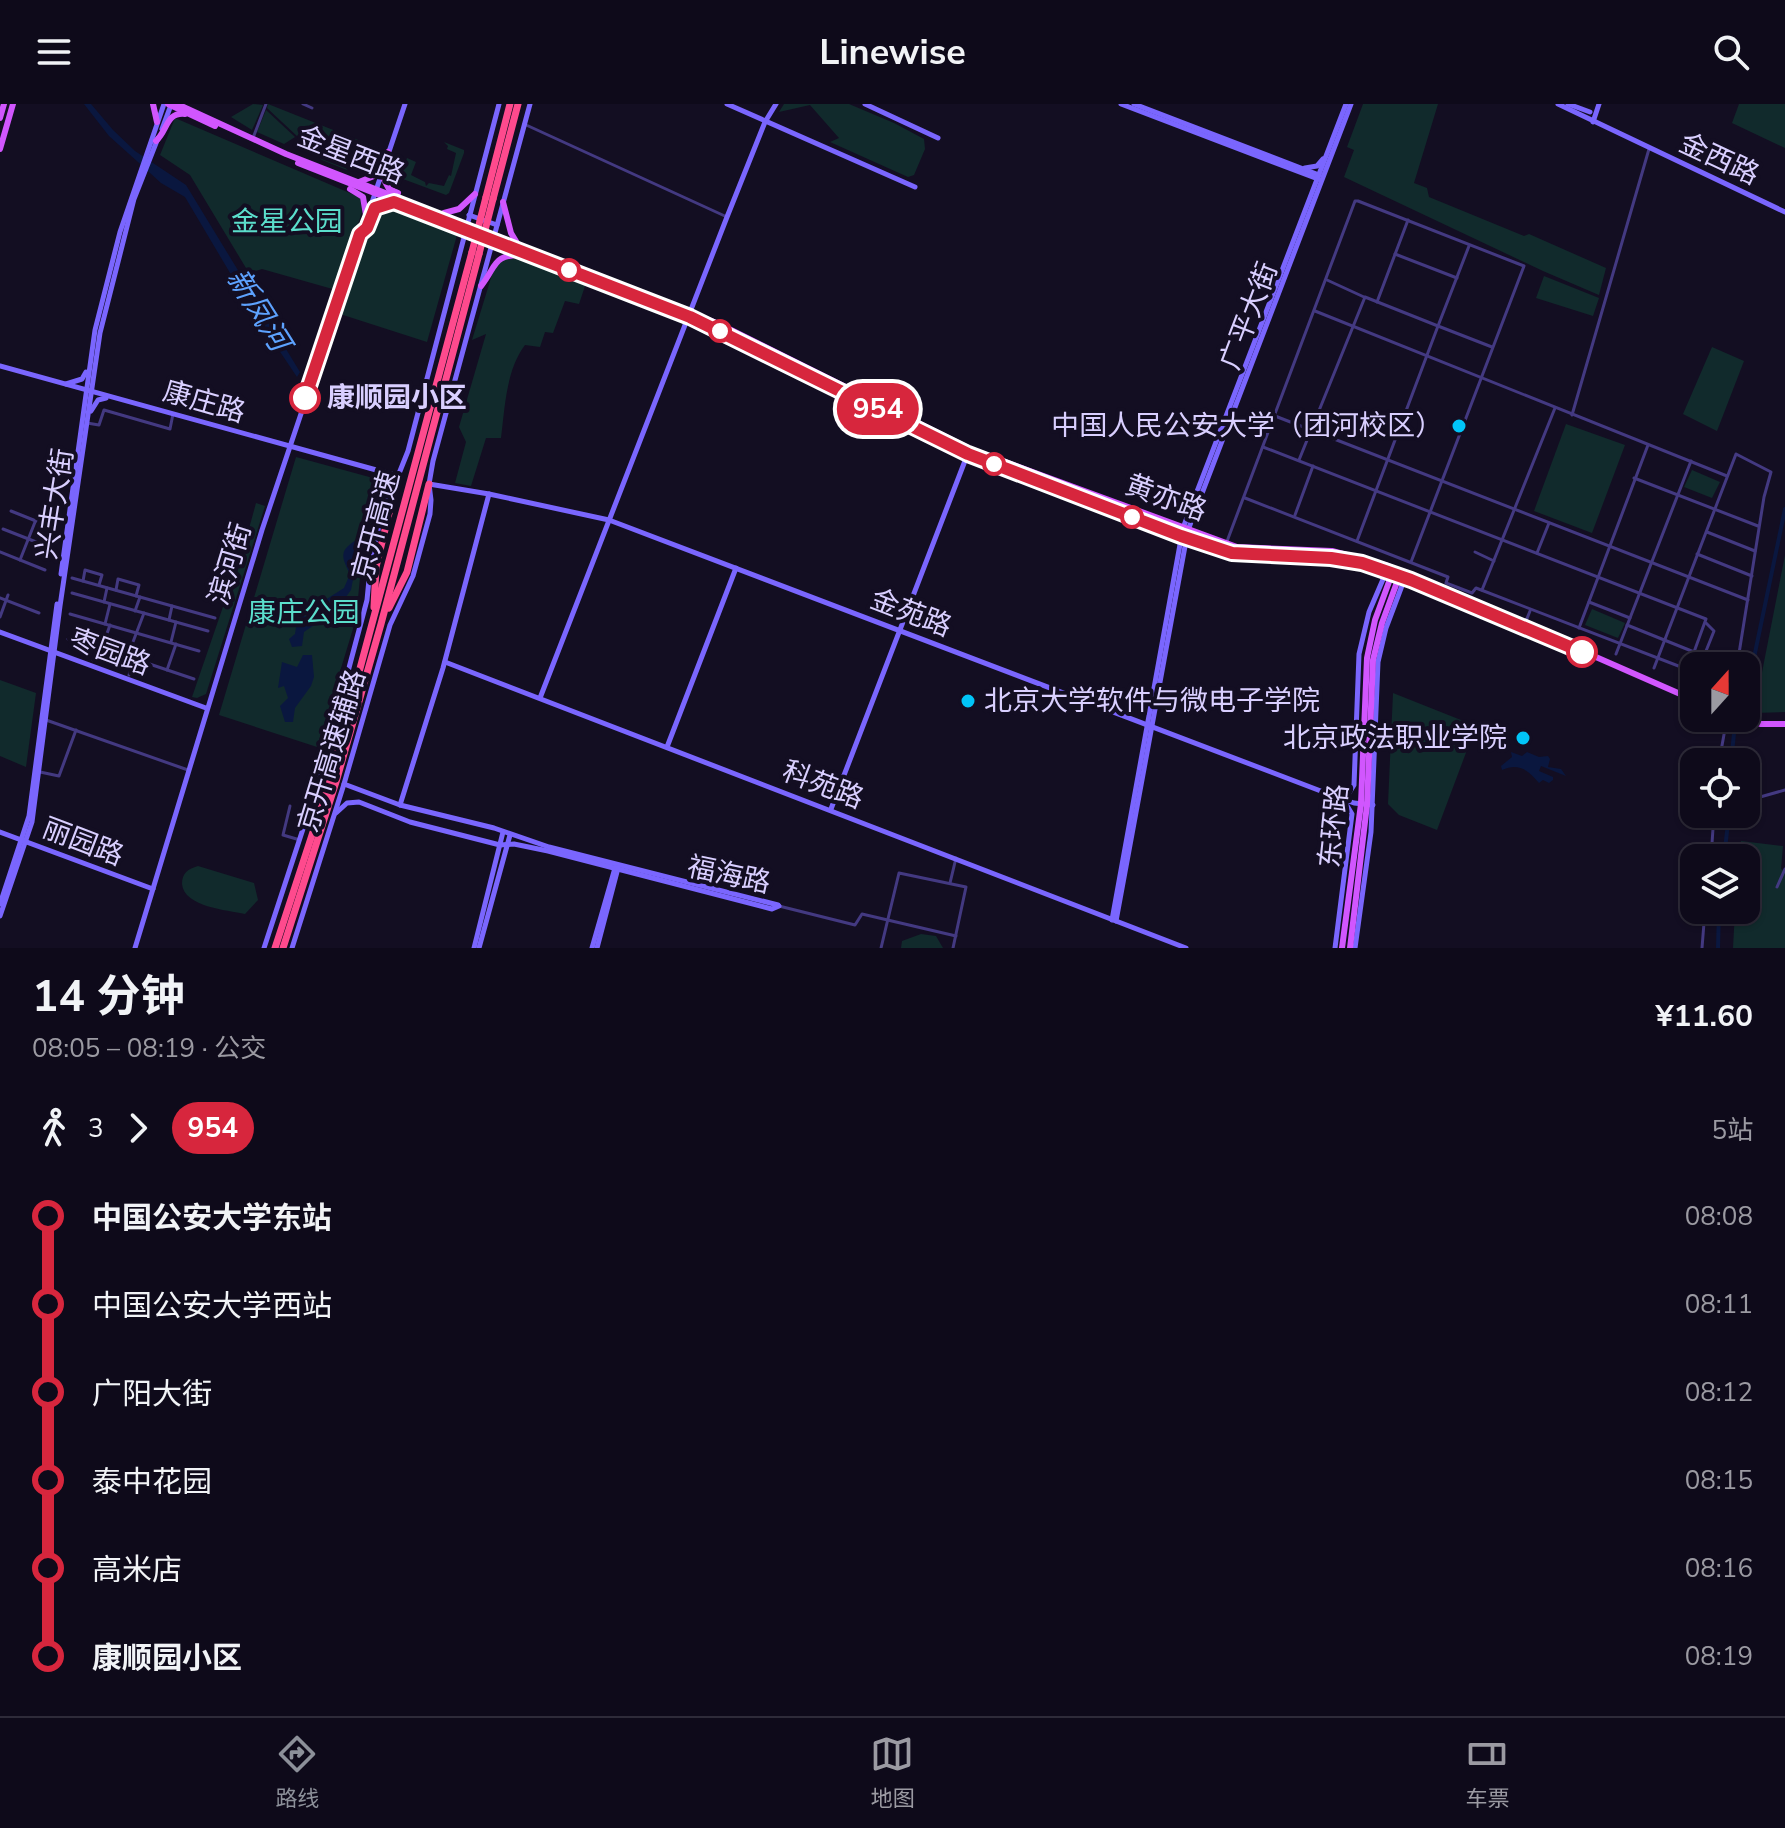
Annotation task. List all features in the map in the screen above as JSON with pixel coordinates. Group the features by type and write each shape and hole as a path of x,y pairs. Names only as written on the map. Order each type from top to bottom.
{"highway":[{"path":"489,198 510,104"},
{"path":"489,198 518,104"},
{"name":"京开高速","path":"283,948 336,782 489,198"},
{"path":"377,622 376,567 398,476"},
{"path":"377,622 407,572 429,484"},
{"name":"京开高速","path":"275,948 377,622"}],"main road":[{"path":"0,118 4,104"},
{"path":"0,149 13,104"},
{"path":"153,104 157,122"},
{"name":"金星西路","path":"170,104 357,182 394,202 467,227"},
{"name":"金星西路","path":"170,104 334,178 414,204 467,227"},
{"path":"186,104 208,118"},
{"path":"156,141 174,115 190,115"},
{"path":"357,182 374,176 381,158 388,152"},
{"path":"381,174 389,189 407,197 414,204"},
{"path":"334,178 340,185 363,197 366,215"},
{"path":"441,214 459,209 475,194"},
{"path":"360,234 367,228 375,208 394,202"},
{"path":"503,202 511,233 520,245"},
{"path":"467,227 494,238"},
{"name":"黄亦路","path":"494,238 520,245 690,315 969,451 1232,553 1331,558 1397,572"},
{"name":"黄亦路","path":"494,238 530,255 690,315"},
{"path":"481,286 499,259 511,255 530,255"},
{"name":"黄亦路","path":"1185,533 1251,548 1332,551 1397,572 1680,694"},
{"name":"东环路","path":"1343,944 1358,829 1367,804 1364,708 1368,647 1377,614 1397,572"},
{"name":"东环路","path":"1352,948 1367,804 1372,667 1377,637 1397,572"},
{"path":"1760,724 1785,724"}],"street":[{"name":"兴丰大街","path":"0,916 25,841 40,771 52,653 88,421 90,364 105,287 157,122 170,104"},
{"name":"兴丰大街","path":"148,156 170,104"},
{"path":"252,139 266,104"},
{"path":"303,104 312,108"},
{"name":"滨河街","path":"135,948 147,887 188,770 289,447 405,104"},
{"name":"京开高速辅路","path":"264,948 320,777 362,623 373,549 388,489 398,476 408,451 499,104"},
{"name":"京开高速辅路","path":"292,948 390,625 413,576 430,514 429,484 530,104"},
{"path":"727,104 915,187"},
{"path":"540,698 727,217 765,122 776,104"},
{"path":"865,104 938,138"},
{"path":"1121,104 1320,178"},
{"name":"广平大街","path":"1114,920 1185,533 1348,104"},
{"name":"广平大街","path":"1185,533 1348,104"},
{"name":"金西路","path":"1558,104 1590,117"},
{"name":"金西路","path":"1568,104 1649,149 1785,212"},
{"path":"1590,117 1593,104"},
{"path":"1590,117 1599,104"},
{"path":"1137,105 1320,178"},
{"path":"524,124 727,217"},
{"path":"1572,415 1649,149"},
{"path":"1297,167 1317,166 1328,151"},
{"path":"1285,166 1307,180 1309,201"},
{"name":"兴丰大街","path":"0,904 25,841 96,350 109,289 141,174"},
{"path":"1226,544 1355,201 1524,266 1411,562"},
{"path":"469,215 497,225"},
{"path":"1377,302 1408,220"},
{"path":"463,242 491,251"},
{"path":"1357,541 1469,244"},
{"path":"1395,254 1457,278"},
{"path":"1327,280 1492,347"},
{"path":"1299,461 1365,297"},
{"path":"1315,311 1728,477"},
{"path":"63,384 82,379 90,364"},
{"name":"康庄路","path":"0,366 398,476"},
{"path":"112,397 98,400 88,421 99,425 104,410 170,429 173,414"},
{"path":"1482,590 1555,408"},
{"path":"1275,416 1748,600"},
{"path":"1579,628 1648,444"},
{"path":"1263,447 1706,619 1714,631 1706,652"},
{"path":"831,810 969,451"},
{"path":"1654,668 1736,454 1771,472 1759,526 1739,652"},
{"path":"1616,654 1691,461"},
{"path":"1294,516 1313,466"},
{"path":"1634,478 1759,526"},
{"name":"金苑路","path":"429,484 609,520 1334,796 1367,804"},
{"path":"400,805 445,662 489,494"},
{"path":"1243,498 1448,577 1446,583 1472,593 1476,588 1482,590 1680,667"},
{"path":"11,511 36,521"},
{"path":"20,560 37,517 56,524"},
{"path":"1537,553 1549,523"},
{"path":"3,529 49,547"},
{"path":"1705,531 1755,551"},
{"path":"0,552 45,570"},
{"path":"1475,552 1494,561"},
{"path":"1697,554 1752,576"},
{"path":"667,747 736,568"},
{"path":"83,581 85,570 102,575 99,585"},
{"path":"1334,796 1353,790 1357,688 1363,633 1397,572"},
{"path":"1352,948 1365,875 1367,804 1376,738 1381,645 1397,572"},
{"path":"72,578 215,618"},
{"path":"116,590 118,579 139,585 135,611"},
{"path":"104,602 107,588"},
{"path":"72,593 208,631"},
{"path":"0,617 8,595"},
{"path":"0,598 39,613"},
{"path":"1588,602 1630,618"},
{"path":"93,660 108,625 111,604"},
{"path":"169,620 172,606"},
{"path":"1524,626 1530,610"},
{"path":"128,656 144,613"},
{"path":"70,614 199,651"},
{"path":"1363,633 1377,614"},
{"path":"171,643 176,622"},
{"path":"1627,625 1694,652 1706,623"},
{"name":"枣园路","path":"0,632 206,708"},
{"path":"68,639 194,679"},
{"path":"167,670 176,644"},
{"path":"129,675 135,659"},
{"name":"科苑路","path":"445,662 1186,948"},
{"path":"1372,667 1378,682"},
{"path":"1357,688 1364,708"},
{"path":"46,720 188,770"},
{"path":"1355,745 1364,724"},
{"path":"40,771 59,776 76,730"},
{"path":"1369,762 1376,738"},
{"name":"福海路","path":"344,784 400,805 506,833 617,868"},
{"path":"1760,799 1785,790"},
{"path":"1326,793 1346,804 1358,829"},
{"name":"福海路","path":"335,814 347,803 359,802 410,822 779,906"},
{"path":"290,806 283,835 300,840"},
{"path":"1335,948 1352,814"},
{"name":"丽园路","path":"0,832 147,887"},
{"path":"477,948 506,833"},
{"path":"950,883 956,858"},
{"path":"595,948 617,868"},
{"path":"1777,887 1785,869"},
{"path":"881,948 899,873 966,887 953,948"},
{"path":"1357,891 1365,875"},
{"path":"779,906 855,925 862,914 956,936"},
{"path":"1355,912 1357,932"},
{"path":"1339,922 1343,944"},
{"path":"1702,948 1704,924"}],"green space":[{"path":"253,104 263,105 252,130 231,117"},
{"path":"268,104 382,150 363,162 311,127 297,136 267,108"},
{"path":"784,104 849,104 924,139 925,149 914,175 908,177 830,142 839,138 810,105 779,112"},
{"path":"1363,104 1438,104 1414,183 1427,188 1429,197 1524,236 1529,234 1606,268 1599,295 1344,177 1354,150 1347,147"},
{"path":"1739,104 1785,104 1785,148 1732,123"},
{"path":"266,110 295,137 284,144 257,132"},
{"name":"金星公园","path":"175,118 366,200 336,290 262,269 249,273 190,175 160,155"},
{"path":"311,130 361,163 347,170 322,160 299,138"},
{"path":"444,142 464,150 449,193 446,195 403,179 402,171 407,158 416,162 411,175 425,182 426,186 429,183 444,186 451,176 456,153 447,149"},
{"path":"385,206 457,235 427,342 340,314 374,215"},
{"path":"511,256 586,283 579,304 565,301 553,333 545,332 540,347 525,345 510,377 501,438 486,438 471,486 455,483 466,442 459,427 486,334 472,340 494,268"},
{"path":"1544,276 1599,298 1593,316 1536,298"},
{"path":"1712,347 1744,361 1717,431 1683,414"},
{"path":"1566,424 1625,445 1592,533 1534,511"},
{"name":"康庄公园","path":"296,457 384,481 362,557 356,619 317,747 219,715"},
{"path":"1692,470 1720,482 1712,498 1684,487"},
{"path":"256,503 265,506 206,694 192,697 226,598 233,587"},
{"path":"1785,555 1785,712 1760,713 1760,682"},
{"path":"1592,609 1625,623 1618,638 1585,625"},
{"path":"0,680 36,693 26,767 0,756"},
{"path":"1393,693 1476,726 1437,830 1399,815 1388,804"},
{"path":"1741,841 1783,846 1781,869 1785,871 1785,948 1733,948 1734,924 1760,924 1760,844 1741,844"},
{"path":"198,866 254,883 258,900 245,914 198,903 190,898 182,884 186,872"},
{"path":"921,934 936,936 943,948 901,948 902,941"}],"water":[{"name":"新凤河","path":"84,104 91,104 135,151 186,185 300,372 297,377 252,310 185,197 161,183 109,136"},
{"path":"361,537 351,590 343,601 330,600 323,619 304,632 302,646 292,647 289,639 295,634 297,621 303,616 312,617 323,611 325,600 344,588 350,574 344,552"},
{"path":"303,655 312,655 314,677 295,708 293,722 285,722 280,706 288,698 284,686 278,688 282,662 297,667"},
{"path":"1511,752 1522,756 1527,752 1539,757 1548,756 1548,767 1561,769 1566,776 1541,766 1539,771 1553,777 1553,780 1539,783 1523,769 1514,767 1502,770 1501,766 1512,757"}],"waterway":[{"path":"1755,652 1785,509"},
{"path":"1732,748 1734,732"},
{"path":"1726,844 1727,828"},
{"path":"1718,948 1719,924"}],"bus line":[{"name":"954","path":"305,398 360,234 367,228 375,208 394,202 690,317 968,454 1181,536 1232,553 1345,559 1362,563 1411,580 1582,652"}],"place":[{"name":"康顺园小区","path":"305,398"},
{"name":"中国人民公安大学（团河校区）","path":"1459,426"},
{"name":"北京大学软件与微电子学院","path":"968,701"},
{"name":"北京政法职业学院","path":"1523,738"}]}
